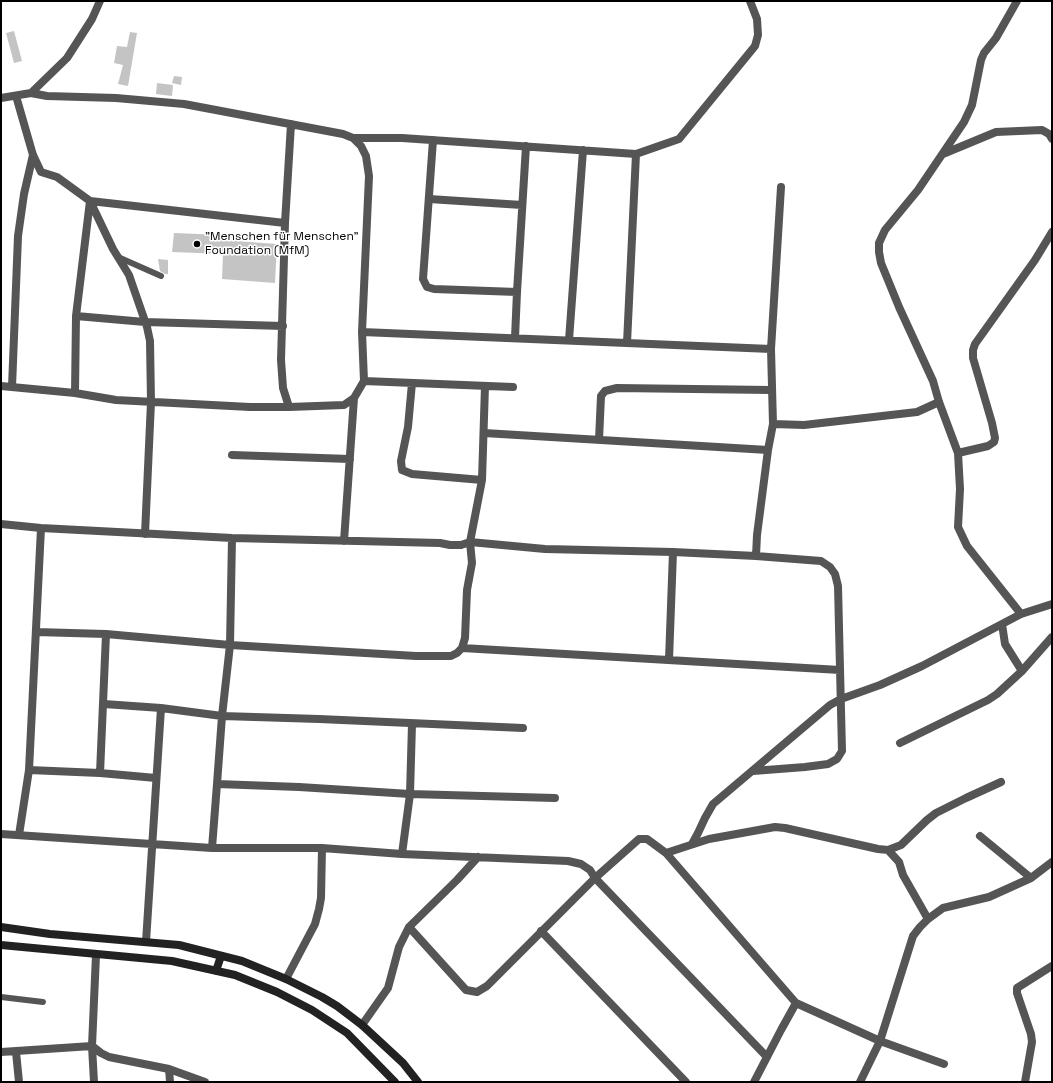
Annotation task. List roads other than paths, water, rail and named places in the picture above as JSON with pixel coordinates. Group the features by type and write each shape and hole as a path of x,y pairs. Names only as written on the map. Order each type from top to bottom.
{"main road":[{"path":"1,928 50,934 179,945 242,961 286,979 322,997 362,1025 403,1063 418,1082"},
{"path":"1,946 172,962 235,975 277,992 312,1010 347,1033 395,1082"},
{"path":"216,971 221,956"}],"street":[{"path":"31,93 67,58 92,19 100,1"},
{"path":"1,98 31,93 47,96 116,98 184,104 343,134 354,138 402,138 636,154 679,139 755,46 758,35 757,19 750,1"},
{"path":"1017,1 996,38 984,53 981,60 972,105 964,122 918,190 886,230 879,243 879,252 899,307 933,381 939,402 958,453 960,489 958,527 966,546 1021,614"},
{"path":"16,96 33,155 41,172 57,176 90,201 118,257 129,275 145,322 150,341 151,402 145,534"},
{"path":"289,407 283,388 281,360 285,223 292,124"},
{"path":"943,154 996,132 1042,130 1049,134 1052,139"},
{"path":"1,386 75,393 116,400 289,407 344,405 354,398 364,381 362,332 369,176 366,156 361,146 354,138"},
{"path":"433,140 423,279 427,287 434,289 517,292"},
{"path":"515,338 526,146"},
{"path":"569,340 583,150"},
{"path":"626,343 636,154"},
{"path":"12,387 18,236 24,194 33,155"},
{"path":"756,556 757,535 768,450 773,424 771,349 781,187"},
{"path":"429,199 522,205"},
{"path":"90,201 285,223"},
{"path":"75,393 76,316 90,201"},
{"path":"958,453 988,446 994,442 995,438 973,358 973,350 975,344 1052,232"},
{"path":"76,316 145,322 282,326"},
{"path":"362,332 771,349"},
{"path":"364,381 513,387"},
{"path":"412,383 408,427 401,461 402,470 412,474 482,480"},
{"path":"36,632 106,634 416,656 451,656 457,653 462,648 465,638 467,590 472,563 470,542 482,480 485,386"},
{"path":"598,440 601,396 605,391 617,388 771,390"},
{"path":"344,541 354,398"},
{"path":"773,424 804,424 917,412 939,402"},
{"path":"484,433 768,450"},
{"path":"232,455 350,459"},
{"path":"1,524 41,528 232,538 440,543 450,545 461,545 470,542 544,549 673,552 822,561 830,567 838,586 842,751 837,759 828,764 753,771"},
{"path":"19,835 29,770 41,528"},
{"path":"212,848 222,716 230,644 232,538"},
{"path":"669,660 673,552"},
{"path":"692,844 713,804 830,705 841,699 880,685 922,666 1021,614 1052,604"},
{"path":"1002,624 1005,644 1022,671"},
{"path":"100,773 106,634"},
{"path":"900,743 988,700 997,694 1022,671 1052,638"},
{"path":"462,648 840,670"},
{"path":"104,704 161,708 222,716 523,728"},
{"path":"146,942 161,708"},
{"path":"402,854 410,794 412,724"},
{"path":"29,770 100,773 156,778"},
{"path":"666,853 709,839 774,827 888,850 901,845 936,813 1001,782"},
{"path":"217,784 299,787 410,794 555,798"},
{"path":"1,834 153,845 212,848 322,848 402,854 568,861 581,864 590,870 595,878 767,1057"},
{"path":"980,836 1031,878"},
{"path":"409,927 466,990 477,992 488,986 595,878 638,839 647,839 666,853 796,1003 880,1041 944,1064"},
{"path":"286,979 315,924 319,910 321,898 322,848"},
{"path":"888,850 899,862 903,875 928,919"},
{"path":"362,1025 388,988 399,947 409,927 478,857"},
{"path":"860,1082 880,1041 913,936 928,919 943,908 990,897 1031,878 1052,862"},
{"path":"541,931 686,1082"},
{"path":"94,1082 92,1046 96,955"},
{"path":"1025,1082 1032,1042 1031,1034 1017,993 1017,988 1052,966"},
{"path":"754,1082 796,1003"},
{"path":"1,1052 92,1046 109,1057 169,1069 205,1082"},
{"path":"16,1052 19,1082"},
{"path":"169,1069 170,1082"}],"lane":[{"path":"118,257 161,276"},
{"path":"1,997 43,1002"}],"place":[{"name":"\"Menschen für Menschen\" Foundation (MfM)","path":"197,244"}]}
